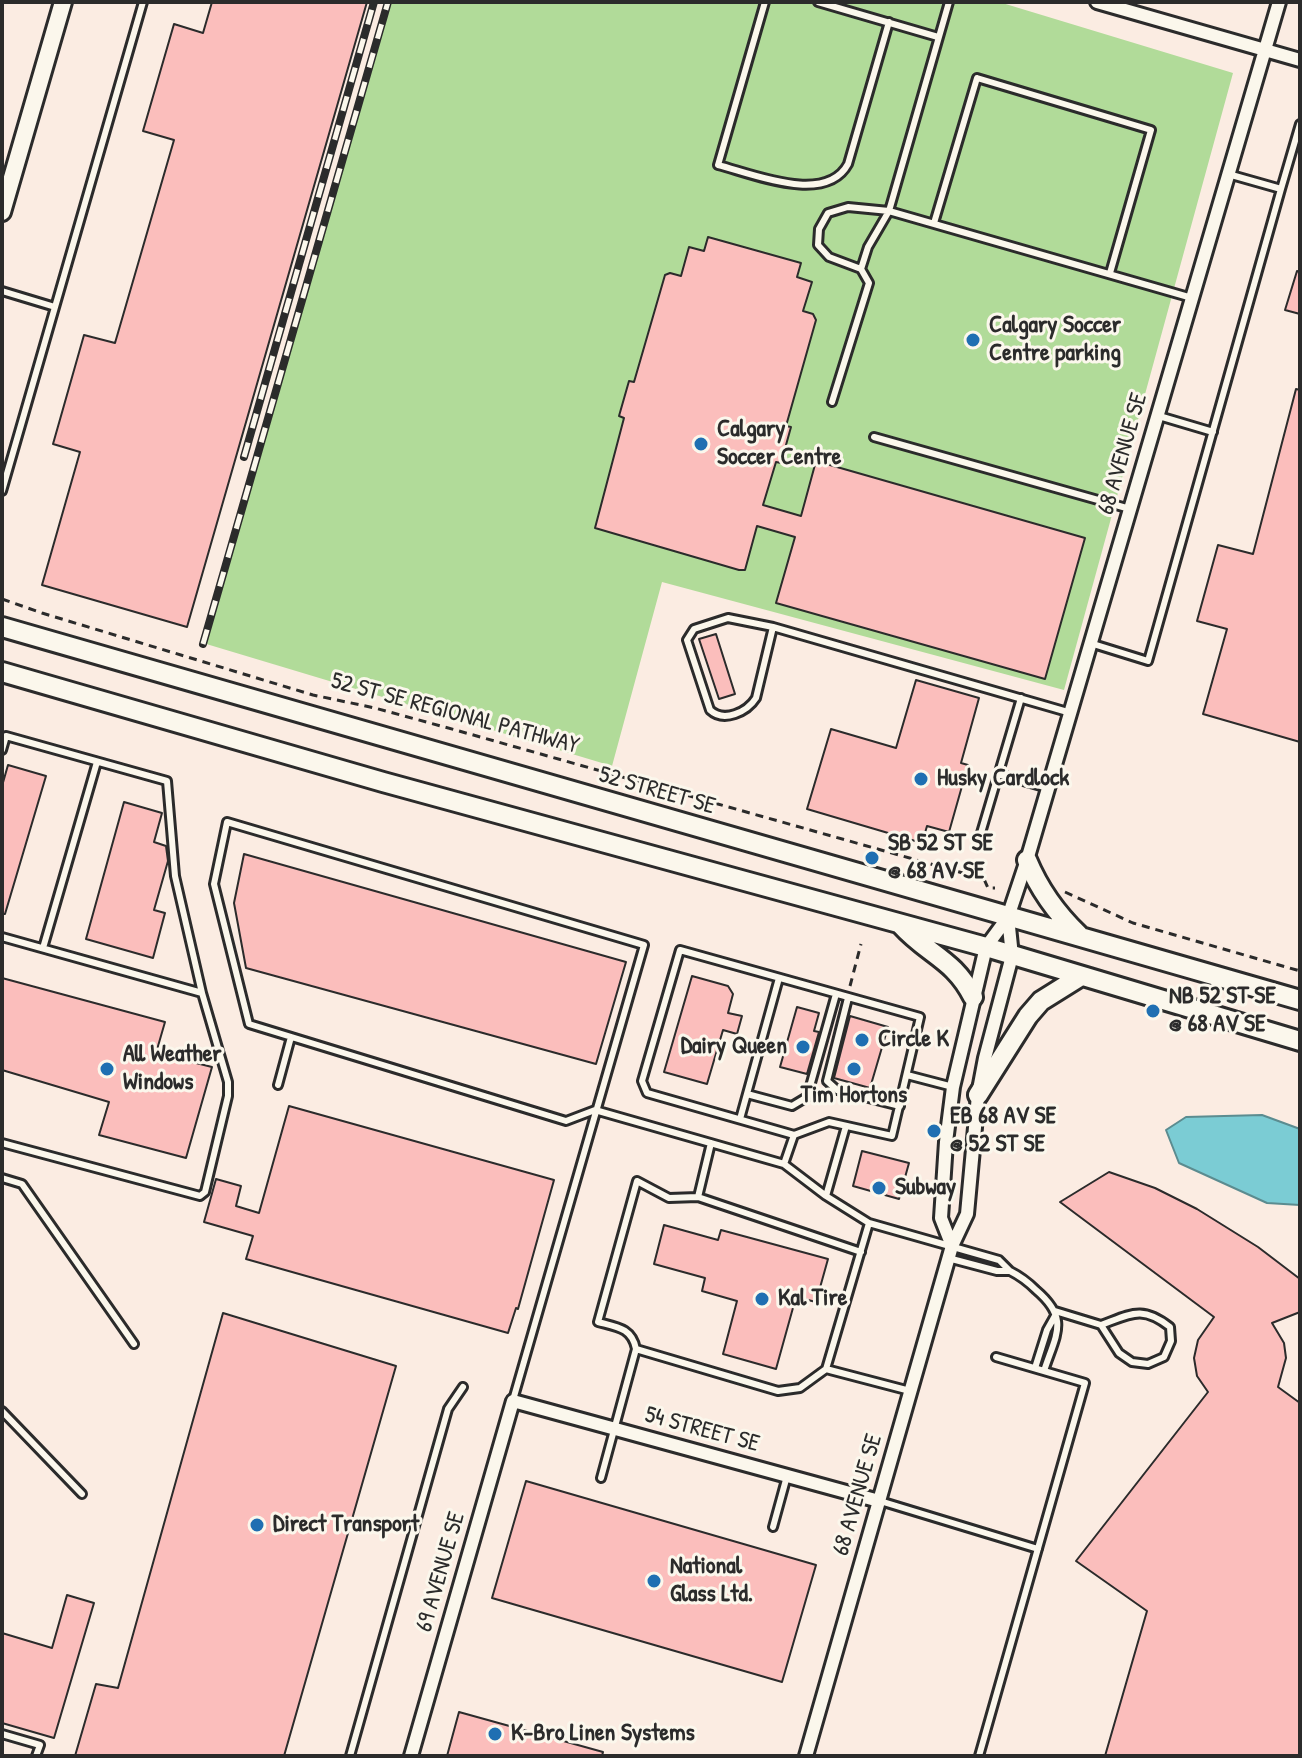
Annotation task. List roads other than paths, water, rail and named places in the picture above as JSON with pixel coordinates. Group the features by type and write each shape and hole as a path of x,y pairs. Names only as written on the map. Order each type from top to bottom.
{"main road":[{"name":"52 STREET SE","path":"2,627 1300,1000"},
{"path":"2,672 383,782 986,947 1300,1041"},
{"path":"1027,860 1043,894 1081,937"},
{"path":"901,925 916,941 958,971 973,997"},
{"path":"978,1095 1028,1016 1041,1001 1081,976"}],"street":[{"path":"2,212 63,2"},
{"path":"1097,2 1300,60"},
{"name":"68 AVENUE SE","path":"950,1252 941,1218 946,1142 953,1087 986,947 1008,917 1027,860 1279,2"},
{"name":"68 AVENUE SE","path":"806,1756 950,1252 967,1214 978,1095 1012,956 1008,917"},
{"name":"54 STREET SE","path":"513,1401 879,1501"},
{"name":"69 AVENUE SE","path":"411,1756 513,1401"}],"lane":[{"path":"2,491 143,2"},
{"path":"765,2 718,165 799,185 831,181 842,174 848,164 889,22"},
{"path":"818,2 938,37"},
{"path":"861,269 868,247 889,211 949,2"},
{"path":"934,223 977,78 1151,130 1110,273"},
{"path":"1090,643 1148,661 1300,124"},
{"path":"1228,174 1281,189"},
{"path":"832,402 869,283 861,269 829,257 818,245 819,229 828,213 848,207 889,211 1192,298"},
{"path":"2,291 55,307"},
{"path":"1157,416 1213,432"},
{"path":"874,437 1130,509"},
{"path":"773,627 756,698 750,707 726,717 717,716 710,710 687,640 694,629 728,618 773,627 1071,713"},
{"path":"978,843 1021,698"},
{"path":"2,750 6,736 167,781 175,876 202,993 228,1082 228,1096 205,1192 200,1196 2,1143"},
{"path":"43,948 97,762"},
{"path":"998,774 1048,788"},
{"path":"513,1401 595,1110 644,945 227,822 214,884 249,1024 566,1121 595,1110 784,1164 869,1223 997,1271 1010,1271"},
{"path":"2,937 202,993"},
{"path":"680,950 836,994 920,1017 892,1136 829,1122 794,1135 647,1093 642,1081 680,950"},
{"path":"740,1119 779,978"},
{"path":"747,1094 792,1106 807,1097 836,994"},
{"path":"847,997 827,1081 837,1090 900,1106"},
{"path":"278,1085 291,1037"},
{"path":"907,1075 953,1087"},
{"path":"826,1196 846,1126"},
{"path":"784,1164 794,1135"},
{"path":"698,1197 711,1143"},
{"path":"2,1178 22,1184 134,1344"},
{"path":"601,1478 636,1349 633,1337 625,1329 598,1322 637,1181 669,1198 698,1197 861,1252"},
{"path":"636,1349 778,1391 800,1388 826,1369 869,1223"},
{"path":"950,1252 999,1260 1051,1303 1056,1312 1057,1332 1044,1371"},
{"path":"1056,1312 1101,1325 1140,1312 1157,1317 1170,1327 1171,1341 1164,1357 1148,1364 1132,1362 1119,1353 1101,1325"},
{"path":"1035,1368 1056,1312"},
{"path":"979,1756 1085,1383 996,1357"},
{"path":"826,1369 910,1391"},
{"path":"350,1756 448,1409 463,1387"},
{"path":"2,1411 82,1494"},
{"path":"773,1527 787,1476"},
{"path":"879,1501 1038,1549"},
{"path":"2,1734 40,1745 36,1756"}],"water":[{"path":"1262,1115 1300,1129 1300,1205 1267,1203 1179,1163 1166,1130 1186,1117"}],"railway":[{"path":"244,457 374,2"},
{"path":"203,644 388,2"}],"place":[{"name":"Calgary Soccer Centre parking","path":"973,340"},
{"name":"Calgary Soccer Centre","path":"701,444"},
{"name":"Husky Cardlock","path":"921,779"},
{"name":"SB 52 ST SE @ 68 AV SE","path":"872,858"},
{"name":"NB 52 ST SE @ 68 AV SE","path":"1153,1011"},
{"name":"Circle K","path":"862,1040"},
{"name":"Dairy Queen","path":"803,1047"},
{"name":"All Weather Windows","path":"107,1069"},
{"name":"Tim Hortons","path":"854,1069"},
{"name":"EB 68 AV SE @ 52 ST SE","path":"934,1131"},
{"name":"Subway","path":"879,1188"},
{"name":"Kal Tire","path":"762,1299"},
{"name":"Direct Transport","path":"257,1525"},
{"name":"National Glass Ltd.","path":"654,1581"},
{"name":"K-Bro Linen Systems","path":"495,1734"}]}
